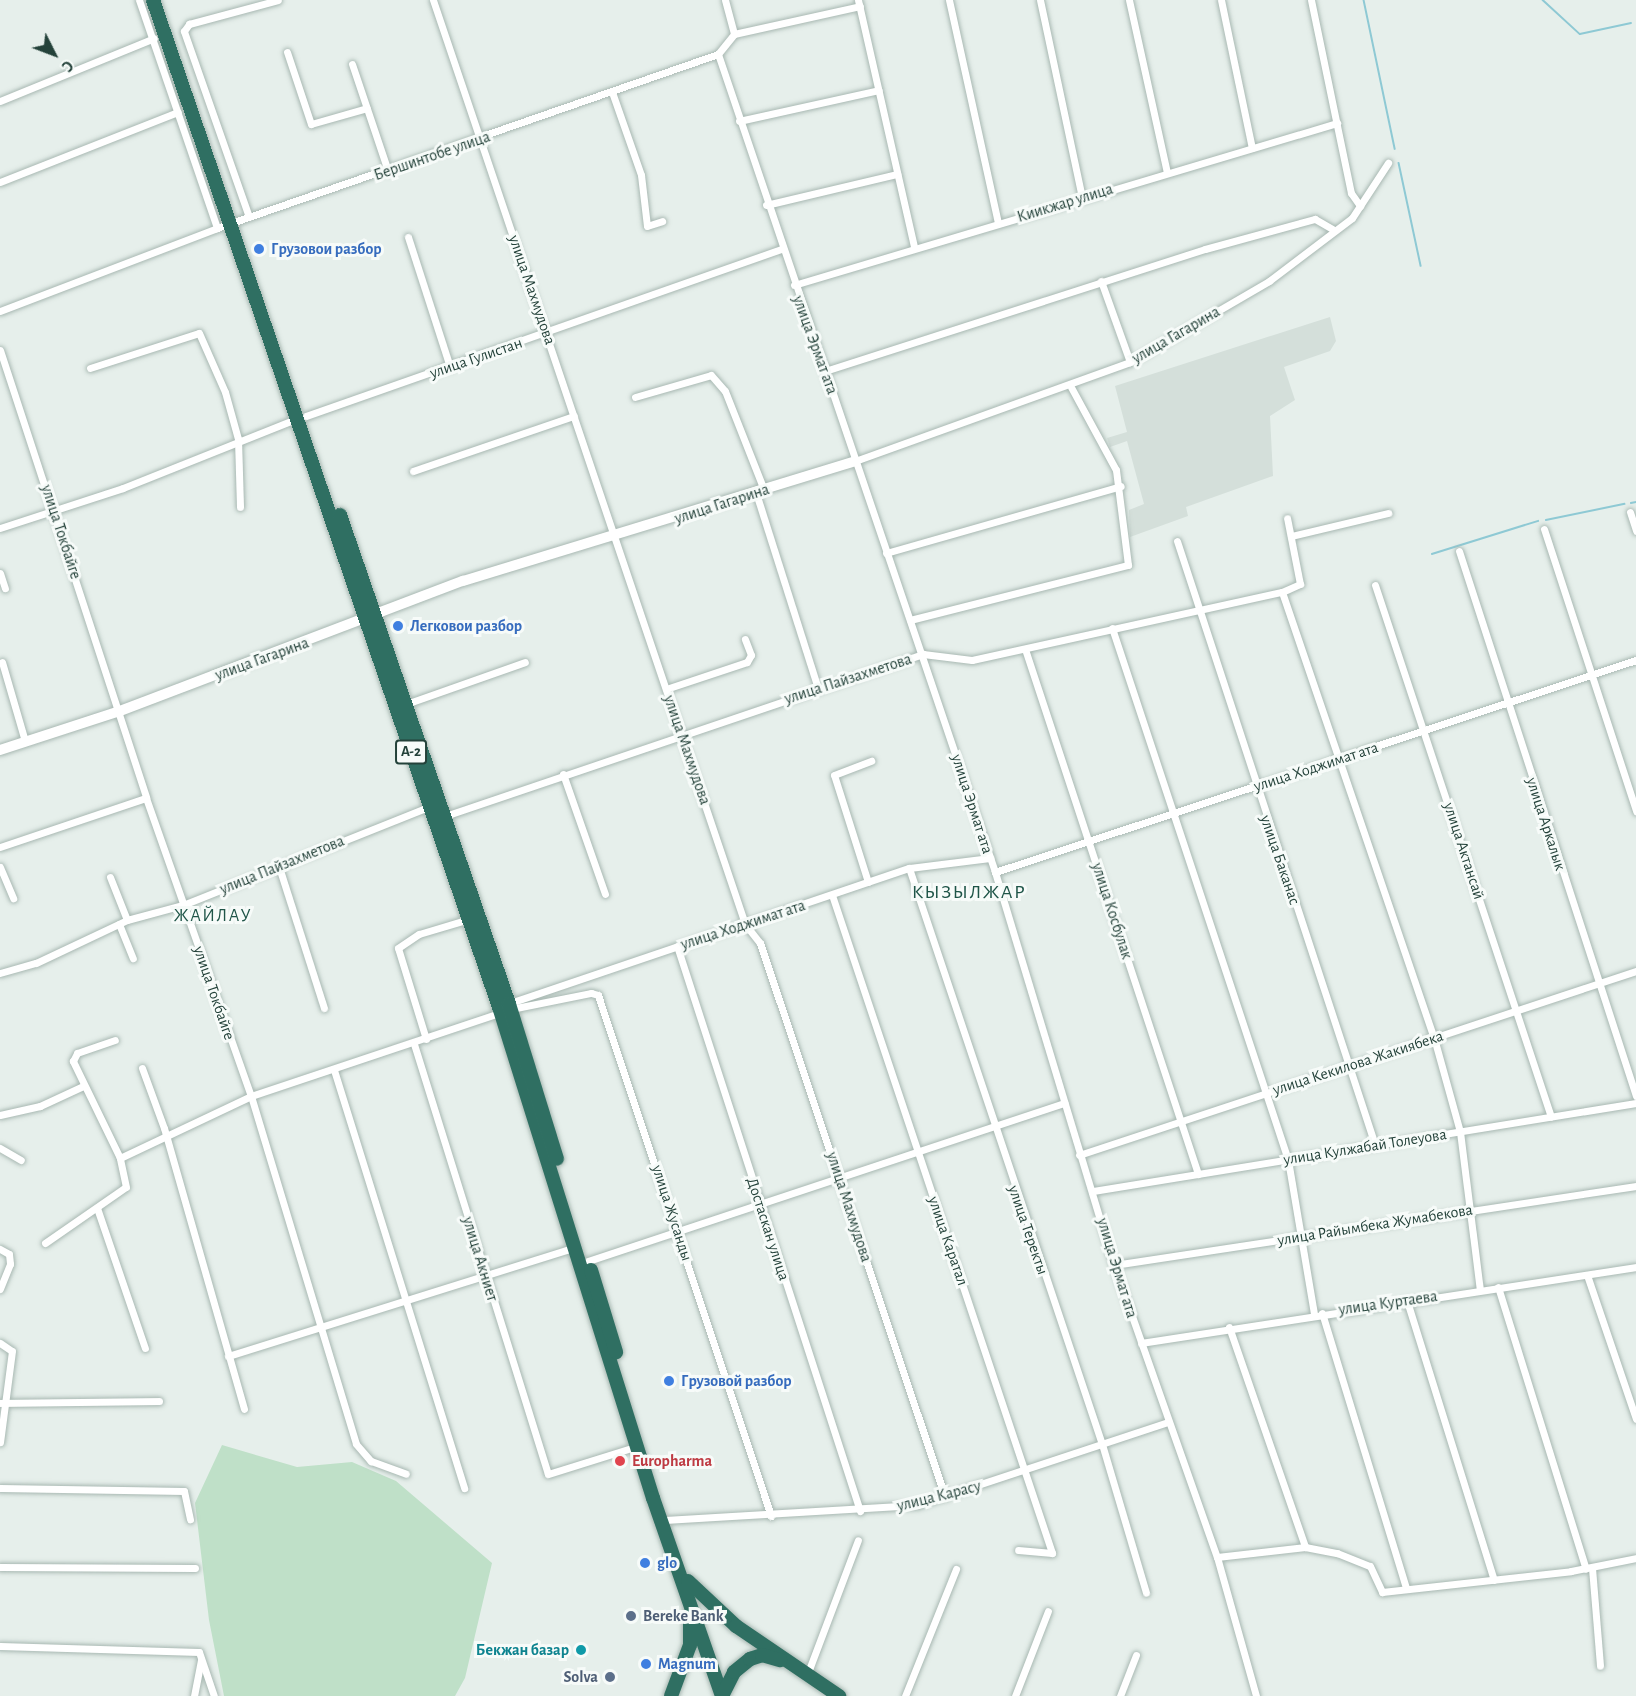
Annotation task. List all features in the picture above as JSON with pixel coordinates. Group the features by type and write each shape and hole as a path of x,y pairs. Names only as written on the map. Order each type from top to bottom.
{"highway":[{"name":"A-2","path":"153,0 302,417 371,618 430,806 469,919 505,1008 575,1247 638,1446 651,1480"},
{"name":"A-2","path":"162,0 233,222"},
{"name":"A-2","path":"371,618 406,704 445,816 588,1261 659,1506 713,1667"},
{"path":"671,1696 692,1633 684,1577"},
{"path":"684,1577 716,1610 839,1696"},
{"path":"682,1666 697,1657 713,1667 722,1696"},
{"path":"722,1696 734,1672 750,1659 773,1657 802,1672"}],"street":[{"path":"139,0 178,112 233,222"},
{"path":"233,222 184,32 189,24 278,0"},
{"name":"улица Махмудова","path":"433,0 746,924 760,943 945,1497"},
{"path":"725,0 734,34"},
{"path":"949,0 998,223"},
{"path":"1040,0 1082,197"},
{"path":"1129,0 1167,173"},
{"path":"1221,0 1252,148"},
{"path":"1311,0 1351,194 1360,206"},
{"path":"718,54 734,34 859,3 914,247"},
{"path":"0,101 154,39"},
{"path":"287,52 311,124 367,108"},
{"name":"Бершинтобе улица","path":"0,311 233,222 482,140 718,54"},
{"name":"улица Эрмат ата","path":"718,54 766,205 825,371 995,872 1079,1155 1093,1191 1140,1343 1217,1557 1256,1696"},
{"path":"351,64 388,171"},
{"path":"739,121 879,90"},
{"path":"612,92 641,175 647,226 663,221"},
{"path":"0,182 178,112"},
{"name":"Киикжар улица","path":"794,285 914,247 1337,123"},
{"name":"улица Гагарина","path":"0,750 120,711 371,618 463,581 615,537 855,461 1071,387 1130,362 1269,281 1332,229 1352,218 1388,163"},
{"path":"766,205 897,174"},
{"path":"825,371 1101,281 1315,219 1332,229"},
{"path":"408,237 450,367"},
{"name":"улица Гулистан","path":"0,528 55,511 237,439 547,334 782,249"},
{"path":"1101,281 1130,362"},
{"path":"90,368 199,333 225,392 237,439 240,507"},
{"name":"улица Токбайге","path":"0,351 55,511 146,798 251,1096 356,1444 371,1461 406,1474"},
{"path":"635,397 711,375 725,391 760,491 818,689"},
{"path":"910,620 1128,566 1120,529 1121,486 1090,418 1071,387"},
{"path":"413,471 574,416"},
{"path":"886,552 1121,486"},
{"path":"1630,512 1636,531"},
{"path":"1291,537 1388,513"},
{"path":"1287,518 1300,584 1282,592 1434,1038 1460,1132 1480,1290"},
{"path":"1544,530 1636,811"},
{"name":"улица Баканас","path":"1177,541 1374,1145"},
{"name":"улица Аркалык","path":"1459,551 1506,703 1636,1096"},
{"path":"0,573 5,588"},
{"name":"улица Актансай","path":"1375,585 1551,1117"},
{"name":"улица Пайзахметова","path":"445,816 681,733 922,654 972,660 1282,592"},
{"path":"1112,628 1171,814 1288,1160 1318,1313 1406,1588"},
{"path":"666,688 747,662 751,655 745,639"},
{"name":"улица Косбулак","path":"1025,648 1198,1174"},
{"name":"улица Ходжимат ата","path":"995,872 1636,660"},
{"path":"2,662 25,741"},
{"path":"406,704 525,662"},
{"path":"868,882 834,775 871,761"},
{"path":"563,774 605,894"},
{"path":"0,847 146,798"},
{"name":"улица Пайзахметова","path":"0,972 36,963 123,922 183,905 430,806"},
{"name":"улица Ходжимат ата","path":"120,1158 251,1096 414,1044 505,1008 677,946 909,868 990,858"},
{"path":"0,867 13,898"},
{"path":"279,867 324,1008"},
{"name":"улица Теректы","path":"909,868 993,1126 1102,1444 1146,1593"},
{"path":"110,877 133,958"},
{"name":"улица Каратал","path":"832,895 1027,1472 1052,1553 1018,1550"},
{"path":"426,1039 398,948 419,934 469,919"},
{"name":"Достаскан улица","path":"677,946 860,1511"},
{"name":"улица Кекилова Жакиябека","path":"1079,1155 1182,1123 1636,971"},
{"name":"улица Жусанды","path":"505,1008 591,993 603,1000 771,1516"},
{"path":"45,1243 126,1187 120,1158 83,1086 74,1055 115,1040"},
{"name":"улица Акниет","path":"414,1044 484,1275 548,1474 638,1446"},
{"path":"142,1068 166,1137 244,1409"},
{"path":"334,1070 464,1488"},
{"path":"0,1115 40,1106 83,1086"},
{"path":"588,1261 1064,1103"},
{"name":"улица Кулжабай Толеуова","path":"1093,1191 1636,1103"},
{"path":"0,1148 21,1160"},
{"name":"улица Райымбека Жумабекова","path":"1114,1264 1636,1186"},
{"path":"97,1208 146,1348"},
{"path":"228,1356 575,1247"},
{"path":"0,1249 9,1254 10,1264 0,1289"},
{"name":"улица Куртаева","path":"1140,1343 1318,1313 1636,1267"},
{"path":"1587,1275 1636,1419"},
{"path":"1498,1287 1589,1568 1600,1666"},
{"path":"1407,1301 1494,1580"},
{"path":"1230,1327 1305,1547"},
{"path":"0,1343 12,1351 2,1403 0,1442"},
{"path":"2,1403 159,1401"},
{"name":"улица Карасу","path":"664,1520 860,1511 945,1497 1027,1472 1168,1422"},
{"path":"0,1488 184,1491 190,1519"},
{"path":"802,1672 858,1540"},
{"path":"1217,1557 1305,1547 1370,1566 1382,1592 1589,1568 1636,1558"},
{"path":"0,1567 195,1568"},
{"path":"905,1696 956,1569"},
{"path":"1015,1696 1048,1611"},
{"path":"0,1646 199,1652 214,1696"},
{"path":"1120,1696 1136,1654"},
{"path":"194,1696 201,1660"}],"shaded area":[{"path":"1330,317 1336,341 1330,351 1284,367 1295,400 1270,416 1273,476 1186,507 1188,516 1130,537 1129,510 1144,504 1127,441 1110,447 1107,438 1127,432 1115,386"}],"green space":[{"path":"222,1445 297,1467 352,1462 396,1481 492,1563 465,1678 455,1696 224,1696 209,1620 195,1503"}],"waterway":[{"path":"1364,0 1395,149"},
{"path":"1543,0 1580,34 1631,23"},
{"path":"1399,163 1421,266"},
{"path":"1631,503 1636,502"},
{"path":"1546,520 1624,504"},
{"path":"1432,554 1538,521"}],"place":[{"name":"Грузовои разбор","path":"259,249"},
{"name":"Легковои разбор","path":"398,626"},
{"name":"Грузовой разбор","path":"669,1381"},
{"name":"Europharma","path":"620,1461"},
{"name":"glo","path":"645,1563"},
{"name":"Bereke Bank","path":"631,1616"},
{"name":"Бекжан базар","path":"581,1650"},
{"name":"Magnum","path":"646,1664"},
{"name":"Solva","path":"610,1677"}],"district":[{"name":"КЫЗЫЛЖАР","path":"969,892"},
{"name":"ЖАЙЛАУ","path":"213,916"}]}
